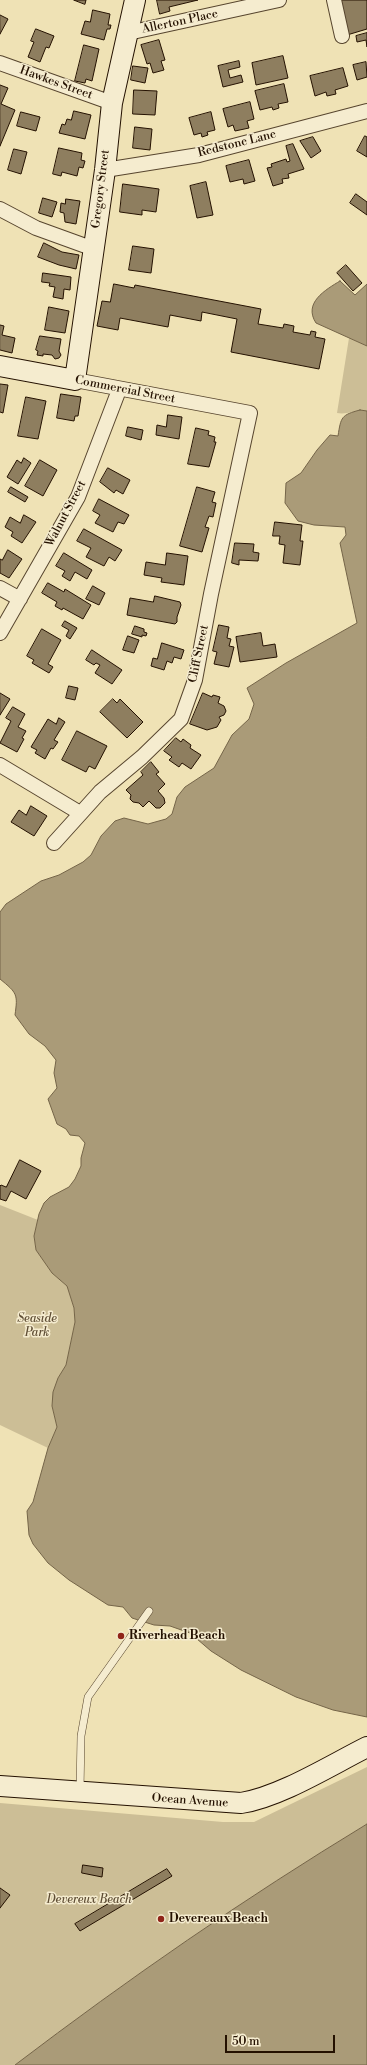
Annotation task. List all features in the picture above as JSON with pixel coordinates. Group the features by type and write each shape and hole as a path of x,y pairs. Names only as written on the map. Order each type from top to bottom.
{"street":[{"name":"Gregory Street","path":"75,380 105,170 112,103 135,0"},
{"name":"Allerton Place","path":"128,33 263,2 279,0"},
{"path":"334,0 342,36"},
{"name":"Hawkes Street","path":"0,63 112,103"},
{"name":"Redstone Lane","path":"105,170 199,155 367,111"},
{"path":"0,209 36,228 94,249"},
{"name":"Commercial Street","path":"0,366 119,390 250,413"},
{"name":"Walnut Street","path":"0,633 78,497 119,390"},
{"name":"Cliff Street","path":"54,843 100,792 142,757 181,719 195,680 250,413"},
{"path":"0,588 20,599"},
{"path":"0,765 80,813"},
{"name":"Ocean Avenue","path":"0,1786 222,1803 246,1803 280,1791 367,1747"}],"lane":[{"path":"80,1792 81,1736 88,1697 149,1611"}],"green space":[{"path":"349,338 367,346 367,411 337,413"},
{"name":"Seaside Park","path":"0,1205 38,1220 34,1236 36,1250 52,1273 67,1286 74,1308 75,1322 66,1365 58,1378 52,1406 57,1427 48,1448 0,1425"},
{"name":"Devereux Beach","path":"367,1767 367,1824 276,1881 144,1970 15,2065 0,2065 0,1803 223,1822 254,1822"}],"shaded area":[{"path":"340,281 355,295 367,284 367,346 316,323 313,316 312,309 314,303 322,293"},
{"path":"360,410 367,411 367,1717 333,1710 296,1697 241,1670 211,1651 190,1633 170,1626 154,1625 132,1618 123,1607 108,1605 69,1580 48,1563 33,1544 29,1535 27,1511 33,1502 48,1448 57,1427 52,1406 53,1392 58,1378 66,1365 75,1322 74,1308 67,1286 52,1273 36,1250 34,1236 39,1214 44,1203 50,1197 69,1187 75,1179 81,1166 81,1158 85,1143 79,1136 70,1135 66,1129 57,1124 48,1099 57,1088 54,1073 56,1060 45,1046 29,1034 15,1015 15,994 0,979 0,912 6,904 41,881 59,875 83,862 91,855 101,836 115,821 124,818 148,824 166,819 172,814 177,797 185,787 214,768 232,735 249,719 254,704 247,688 286,663 357,623 340,543 346,535 345,527 314,525 298,521 285,503 286,483 301,473 317,450 330,435 338,436 341,421 345,415"},
{"path":"367,1824 367,2065 15,2065 144,1970 276,1881"}],"building":[{"path":"74,0 86,0 85,4"},
{"path":"157,0 198,0 169,7 170,11 160,14"},
{"path":"339,0 367,0 367,29 347,35"},
{"path":"93,10 110,14 108,25 111,25 110,29 107,29 104,40 81,34 85,21 90,22"},
{"path":"0,15 8,19 0,34"},
{"path":"36,29 54,36 49,48 46,47 40,62 28,57 34,42 31,41"},
{"path":"367,33 367,47 366,40 357,42 356,36"},
{"path":"159,40 165,60 161,61 164,70 153,73 150,63 147,64 141,45"},
{"path":"84,45 99,49 92,81 86,79 85,83 75,81"},
{"path":"283,56 288,78 256,85 252,63"},
{"path":"239,61 240,67 228,70 230,78 241,75 243,82 223,87 218,66"},
{"path":"366,62 367,77 357,80 353,65"},
{"path":"133,66 148,68 145,83 131,80"},
{"path":"343,68 348,86 335,90 336,94 327,96 326,92 315,96 310,76"},
{"path":"284,84 288,102 278,104 279,108 273,110 272,107 260,110 255,91"},
{"path":"0,85 8,88 1,104 15,110 0,146"},
{"path":"134,90 157,91 155,115 133,114"},
{"path":"250,102 254,119 247,121 249,128 235,131 233,125 228,127 223,109"},
{"path":"74,111 91,115 85,139 59,133 62,124 65,125 67,119 71,120"},
{"path":"21,112 40,117 36,131 17,126"},
{"path":"211,112 215,130 207,132 208,135 202,137 201,133 194,135 189,118"},
{"path":"135,127 152,129 150,150 133,148"},
{"path":"365,136 367,137 367,157 357,151"},
{"path":"313,137 321,151 311,158 300,141"},
{"path":"293,144 304,169 288,174 289,178 282,179 283,183 273,186 267,168 272,167 271,164 286,159 287,162 290,161 286,146"},
{"path":"59,148 82,153 81,160 85,161 83,168 79,167 77,176 62,172 61,176 53,174"},
{"path":"14,149 27,152 21,174 8,170"},
{"path":"249,160 255,181 244,184 243,179 230,182 226,166"},
{"path":"206,182 213,215 197,218 190,186"},
{"path":"123,184 159,189 156,212 142,210 142,215 120,212"},
{"path":"356,194 367,202 367,215 350,203"},
{"path":"43,198 57,202 52,217 39,213"},
{"path":"66,199 80,201 76,224 65,222 64,213 60,212 61,203 65,204"},
{"path":"44,243 62,252 79,255 76,269 59,265 38,257"},
{"path":"133,246 154,249 151,273 129,270"},
{"path":"346,265 362,283 353,291 337,273"},
{"path":"43,273 71,277 70,290 64,289 63,299 53,297 55,287 49,286 50,283 42,282"},
{"path":"114,284 134,288 135,285 261,309 258,324 283,328 284,324 294,326 293,332 310,335 311,331 316,332 315,337 325,339 319,369 231,352 237,319 202,312 201,321 170,315 168,327 120,318 118,330 97,326 102,301 110,302"},
{"path":"49,307 69,311 65,333 45,330"},
{"path":"0,325 4,326 2,335 15,338 12,353 0,350"},
{"path":"40,336 61,339 59,351 61,355 59,358 55,359 52,355 37,355 38,351 36,350"},
{"path":"0,384 8,385 3,413 0,412"},
{"path":"61,394 81,397 78,416 75,416 74,421 57,418"},
{"path":"26,397 46,401 38,439 18,436"},
{"path":"168,415 182,417 179,439 156,435 157,425 166,427"},
{"path":"128,427 143,430 141,440 126,436"},
{"path":"196,428 209,431 208,435 215,437 214,442 216,442 209,467 188,464"},
{"path":"24,458 31,463 18,484 7,477 17,460 21,463"},
{"path":"40,460 57,470 43,496 25,486"},
{"path":"108,468 130,480 123,494 116,490 114,493 100,482"},
{"path":"11,487 28,497 25,502 8,492"},
{"path":"197,487 215,492 212,502 216,503 213,517 209,516 205,527 209,528 202,552 180,546"},
{"path":"99,499 129,515 124,524 118,522 113,532 95,523 100,515 93,511"},
{"path":"24,515 36,522 22,543 11,536 13,532 5,527 10,517 20,523"},
{"path":"275,522 302,525 300,541 303,541 300,565 283,563 285,545 279,544 280,536 273,536"},
{"path":"84,529 122,550 115,561 109,557 104,566 86,557 91,548 77,541"},
{"path":"235,543 254,544 253,552 259,553 258,561 239,560 239,565 232,563"},
{"path":"8,550 22,559 9,578 0,573 0,559 2,560"},
{"path":"64,553 92,570 87,579 75,572 70,581 62,576 65,571 56,566"},
{"path":"167,553 188,556 184,585 161,582 162,578 144,575 146,562 165,565"},
{"path":"48,583 64,592 65,589 91,605 83,619 63,608 62,610 55,606 57,602 42,593"},
{"path":"93,586 105,593 99,605 86,599"},
{"path":"155,596 180,602 181,605 177,622 175,624 127,615 130,598 153,602"},
{"path":"65,621 77,628 70,639 66,636 69,630 62,626"},
{"path":"219,625 229,627 227,638 231,639 229,646 234,647 229,667 214,664 217,652 213,651"},
{"path":"135,626 144,629 144,632 147,633 146,636 142,635 142,637 132,634"},
{"path":"42,629 61,640 48,664 53,667 49,673 32,663 34,660 27,656"},
{"path":"261,633 263,646 275,644 277,657 240,662 236,637"},
{"path":"128,636 139,640 134,653 123,650"},
{"path":"162,643 184,650 181,659 174,657 172,663 167,661 164,670 151,666 153,658 157,659"},
{"path":"92,650 122,670 112,684 95,673 100,665 96,663 94,665 86,660"},
{"path":"69,686 78,688 75,700 66,698"},
{"path":"0,693 10,699 0,715"},
{"path":"203,693 212,697 213,695 220,697 218,703 224,706 226,711 224,715 219,717 221,720 217,727 207,730 190,724"},
{"path":"113,699 117,703 120,699 143,722 127,738 100,712"},
{"path":"13,707 25,714 18,727 26,731 22,738 24,739 17,752 0,743 11,721 6,718"},
{"path":"59,718 65,722 54,740 58,742 53,749 51,748 45,759 35,753 37,750 31,747 48,719 56,724"},
{"path":"77,731 107,746 95,769 89,766 86,772 62,760"},
{"path":"176,738 181,742 183,739 191,745 190,748 201,755 191,769 182,763 179,767 169,760 172,757 164,751"},
{"path":"151,762 159,772 156,774 165,784 158,791 164,798 165,803 160,808 156,808 149,801 143,807 139,803 133,802 130,799 131,795 126,790 143,775 141,772"},
{"path":"31,806 47,816 34,836 11,822 19,810 26,815"},
{"path":"20,1160 41,1171 26,1199 11,1191 6,1201 0,1199 0,1186 6,1187"},
{"path":"83,1865 103,1868 102,1877 82,1873"},
{"path":"167,1869 172,1876 80,1931 75,1924"},
{"path":"0,1888 10,1895 0,1908"}],"place":[{"name":"Riverhead Beach","path":"121,1636"},
{"name":"Devereaux Beach","path":"161,1919"}]}
